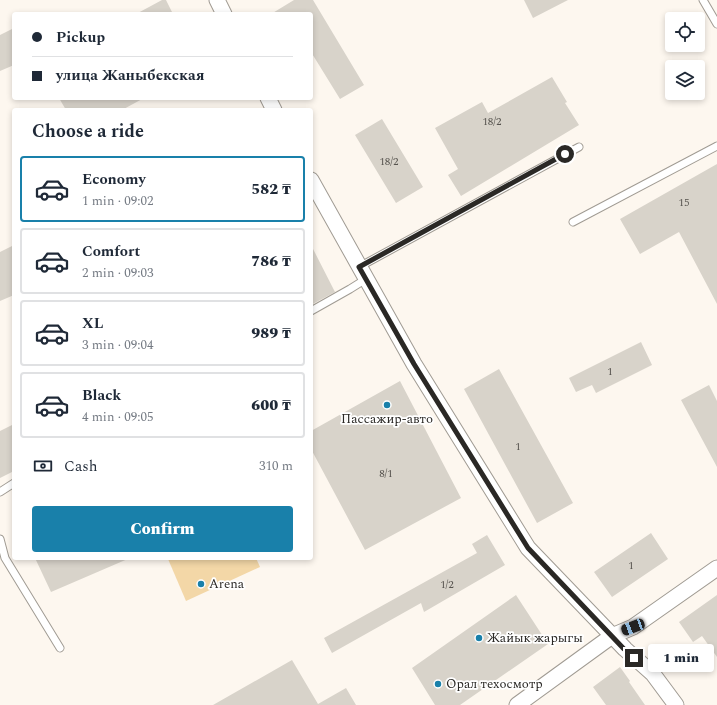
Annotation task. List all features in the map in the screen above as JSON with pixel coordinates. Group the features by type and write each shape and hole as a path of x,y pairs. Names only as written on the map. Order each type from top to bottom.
{"street":[{"path":"217,0 223,12"},
{"path":"313,184 414,364 528,548 624,649 653,674 676,705"},
{"path":"517,705 612,636 633,627 717,568"}],"lane":[{"path":"703,0 717,24"},
{"path":"574,222 717,146"},
{"path":"313,310 350,289 363,273 579,147"},
{"path":"0,492 12,484"},
{"path":"0,539 5,558 60,648"}],"shaded area":[{"name":"Arena","path":"168,560 257,560 260,567 186,601"}],"building":[{"path":"162,0 166,0 172,12 140,12"},
{"path":"294,0 313,0 364,85 340,99 313,55 313,12 274,12"},
{"path":"524,0 568,0 533,18"},
{"path":"12,29 12,66 0,71 0,35"},
{"path":"552,77 567,102 565,103 579,125 461,196 448,175 458,169 435,128 482,102 488,113"},
{"path":"60,100 140,100 126,108 65,108"},
{"path":"382,119 423,187 396,203 355,135"},
{"path":"717,164 717,304 679,232 640,254 620,219"},
{"path":"12,246 12,296 0,301 0,252"},
{"path":"313,249 335,292 313,304"},
{"path":"641,342 652,365 596,393 592,385 576,392 569,378"},
{"path":"499,369 573,503 537,523 464,389"},
{"path":"400,381 461,498 365,550 313,453 313,430"},
{"path":"709,385 717,401 717,467 681,400"},
{"path":"12,425 12,472 0,478 0,431"},
{"path":"651,533 668,559 612,597 594,572"},
{"path":"487,535 505,565 424,612 421,603 332,653 324,638 477,553 472,544"},
{"path":"36,560 125,560 51,592"},
{"path":"516,595 548,644 460,705 435,705 412,668"},
{"path":"717,595 717,657 702,636 693,642 679,622"},
{"path":"292,660 318,704 346,688 356,705 213,705"},
{"path":"620,667 645,705 606,705 593,687"}],"place":[{"name":"Пассажир-авто","path":"387,405"},
{"name":"Arena","path":"201,584"},
{"name":"Жайык жарыгы","path":"479,638"},
{"name":"Орал техосмотр","path":"438,684"}],"route":[{"path":"565,154 359,267 414,364 528,548 634,658"}]}
